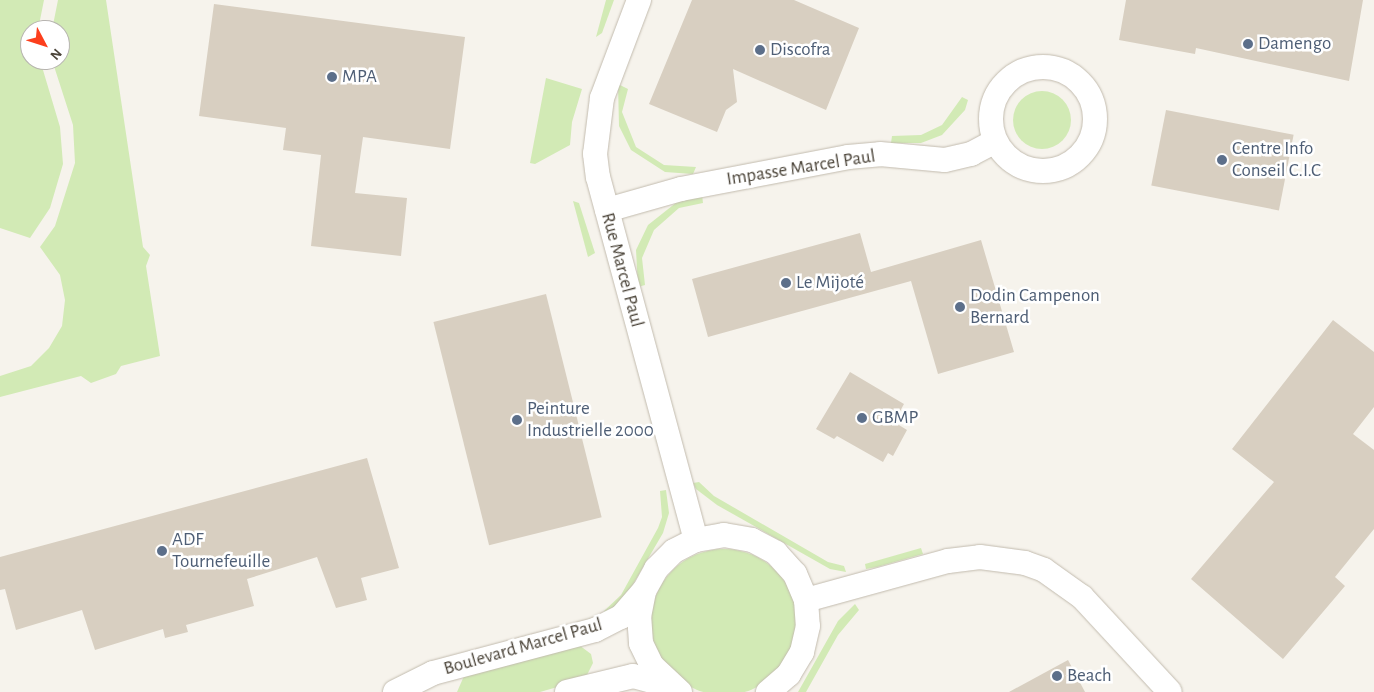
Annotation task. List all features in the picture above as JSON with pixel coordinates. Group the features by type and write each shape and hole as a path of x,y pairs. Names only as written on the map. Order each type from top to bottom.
{"street":[{"name":"Rue Marcel Paul","path":"639,0 610,73 598,122 598,177 696,540"},
{"path":"1048,66 1070,74 1091,97 1096,114 1090,141 1073,162 1056,170 1038,172 1020,167 1005,156 995,141 990,123 992,105 1000,88 1013,75 1048,66"},
{"name":"Impasse Marcel Paul","path":"607,210 681,189 848,157 880,154 945,160 971,154 995,141"},
{"path":"675,689 652,666 642,643 639,617 644,591 656,569 668,557 696,540 724,535 752,540 776,553 795,574 806,600 808,626 802,652 789,674 768,692"},
{"path":"806,600 948,561 980,557 1024,563 1044,570 1082,597 1170,692"},
{"name":"Boulevard Marcel Paul","path":"402,690 433,673 595,630 621,617 644,591"},
{"path":"567,692 633,676 675,689"}],"green space":[{"path":"0,0 44,0 40,20 20,20 20,70 43,70 60,127 63,164 50,208 30,238 0,228"},
{"path":"58,0 106,0 143,247 150,255 146,266 160,356 121,366 116,374 91,383 81,376 0,397 0,376 31,366 49,348 62,326 65,300 60,275 40,247 55,226 75,163 73,125 55,70 70,70 70,20 54,20"},
{"path":"606,0 614,0 602,33 596,37"},
{"path":"546,78 582,89 572,122 570,145 535,164 530,163"},
{"path":"618,84 628,89 622,112 636,147 664,165 696,167 693,174 665,172 631,150 619,126"},
{"path":"1042,91 1053,93 1066,104 1071,120 1069,131 1058,144 1042,149 1031,147 1018,136 1013,120 1015,109 1026,96"},
{"path":"962,97 968,100 965,110 942,135 921,143 891,143 892,136 921,135 942,125"},
{"path":"702,195 703,203 679,208 654,230 642,258 645,285 638,287 636,250 648,225 677,202"},
{"path":"573,201 579,203 595,253 588,257"},
{"path":"699,482 714,496 828,562 844,566 846,572 830,569 717,505 696,489 693,483"},
{"path":"666,490 669,513 663,533 625,598 606,617 604,611 621,595 658,528 662,517 660,491"},
{"path":"921,548 923,554 866,569 865,564"},
{"path":"724,549 752,554 776,570 792,594 797,622 792,650 776,674 752,690 724,695 696,690 672,674 656,650 651,622 656,594 672,570 696,554"},
{"path":"855,604 859,610 838,635 806,692 798,692 838,621"},
{"path":"579,645 591,654 593,663 585,679 540,692 457,692 464,676"}],"building":[{"name":"Discofra","path":"692,0 794,0 859,28 826,110 733,69 737,102 726,110 717,132 649,104"},
{"name":"Damengo","path":"1126,0 1363,0 1349,81 1196,48 1195,54 1119,40"},
{"name":"MPA","path":"214,4 465,37 450,149 363,137 355,193 407,198 401,256 311,246 321,155 283,150 286,128 199,116"},
{"name":"Centre Info Conseil C.I.C","path":"1166,110 1294,135 1279,210 1151,186"},
{"path":"860,233 871,272 981,240 1014,352 938,374 911,281 708,337 692,279"},
{"name":"Peinture Industrielle 2000","path":"546,294 602,517 489,545 433,322"},
{"path":"1333,320 1374,352 1374,407 1353,434 1374,450 1374,529 1335,577 1345,586 1283,659 1191,579 1274,482 1232,449"},
{"name":"GBMP","path":"850,372 904,404 894,422 907,430 893,456 888,453 883,462 837,436 834,439 816,429"},
{"name":"ADF Tournefeuille","path":"367,458 399,568 361,578 367,600 336,608 317,557 247,579 254,606 186,625 188,632 165,638 163,629 95,650 82,610 16,630 5,589 0,590 0,557"},
{"name":"Beach","path":"1068,660 1085,692 1009,692"}],"place":[{"name":"Damengo","path":"1248,44"},
{"name":"Discofra","path":"760,50"},
{"name":"MPA","path":"332,77"},
{"name":"Centre Info Conseil C.I.C","path":"1222,160"},
{"name":"Le Mijoté","path":"786,283"},
{"name":"Dodin Campenon Bernard","path":"960,307"},
{"name":"GBMP","path":"862,418"},
{"name":"Peinture Industrielle 2000","path":"517,420"},
{"name":"ADF Tournefeuille","path":"162,551"},
{"name":"Beach","path":"1057,676"}]}
